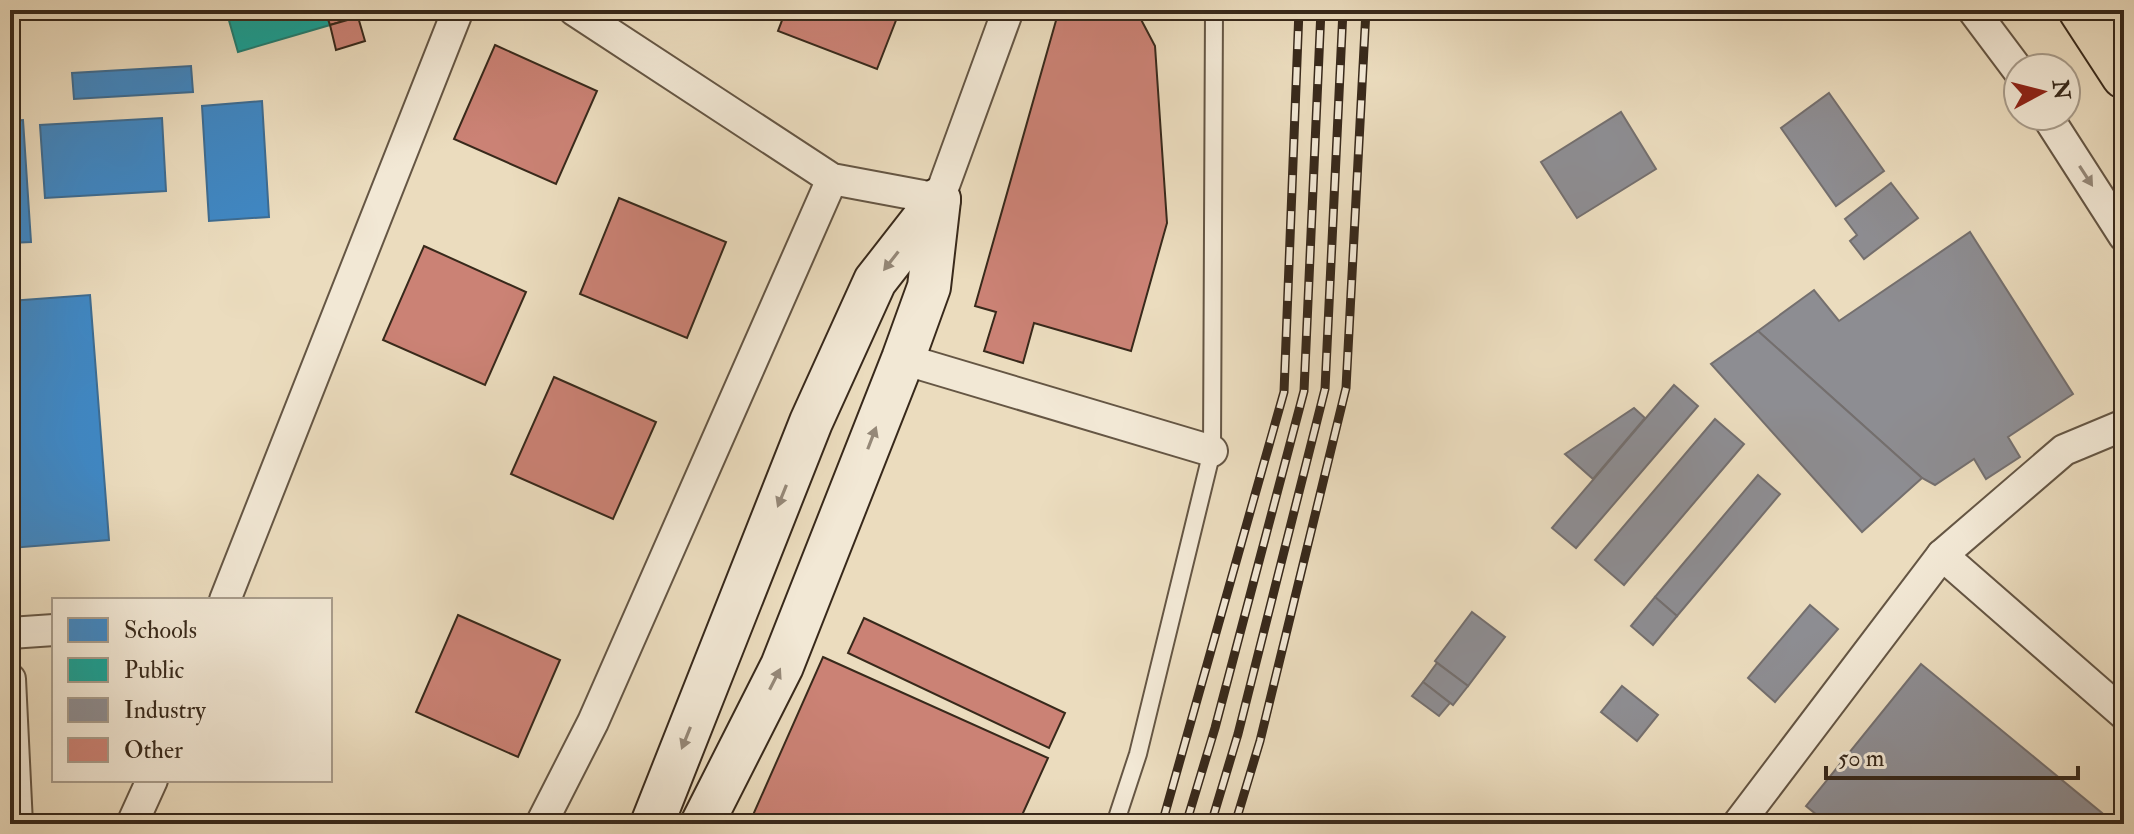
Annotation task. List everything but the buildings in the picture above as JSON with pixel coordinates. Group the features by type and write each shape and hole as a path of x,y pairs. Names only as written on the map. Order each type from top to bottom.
{"highway":[{"path":"2081,11 2124,76"}],"street":[{"path":"226,598 458,10"},
{"path":"574,10 832,179 939,199"},
{"path":"702,824 782,666 903,359 929,287 939,199 1008,10"},
{"path":"1973,10 2004,52"},
{"path":"2057,132 2124,236"},
{"path":"541,824 593,722 832,179"},
{"path":"652,824 811,422 875,281 939,199"},
{"path":"903,359 1212,451"},
{"path":"1738,824 1942,555 2064,450 2124,425"},
{"path":"1942,555 2124,714"},
{"path":"10,633 52,630"},
{"path":"10,679 17,824"},
{"path":"132,824 151,782"}],"lane":[{"path":"1115,824 1138,754 1212,451 1214,10"}],"railway":[{"path":"1162,824 1284,392 1299,10"},
{"path":"1186,824 1215,728 1304,391 1321,10"},
{"path":"1211,824 1238,734 1325,389 1343,10"},
{"path":"1235,824 1260,741 1346,388 1366,10"}]}
